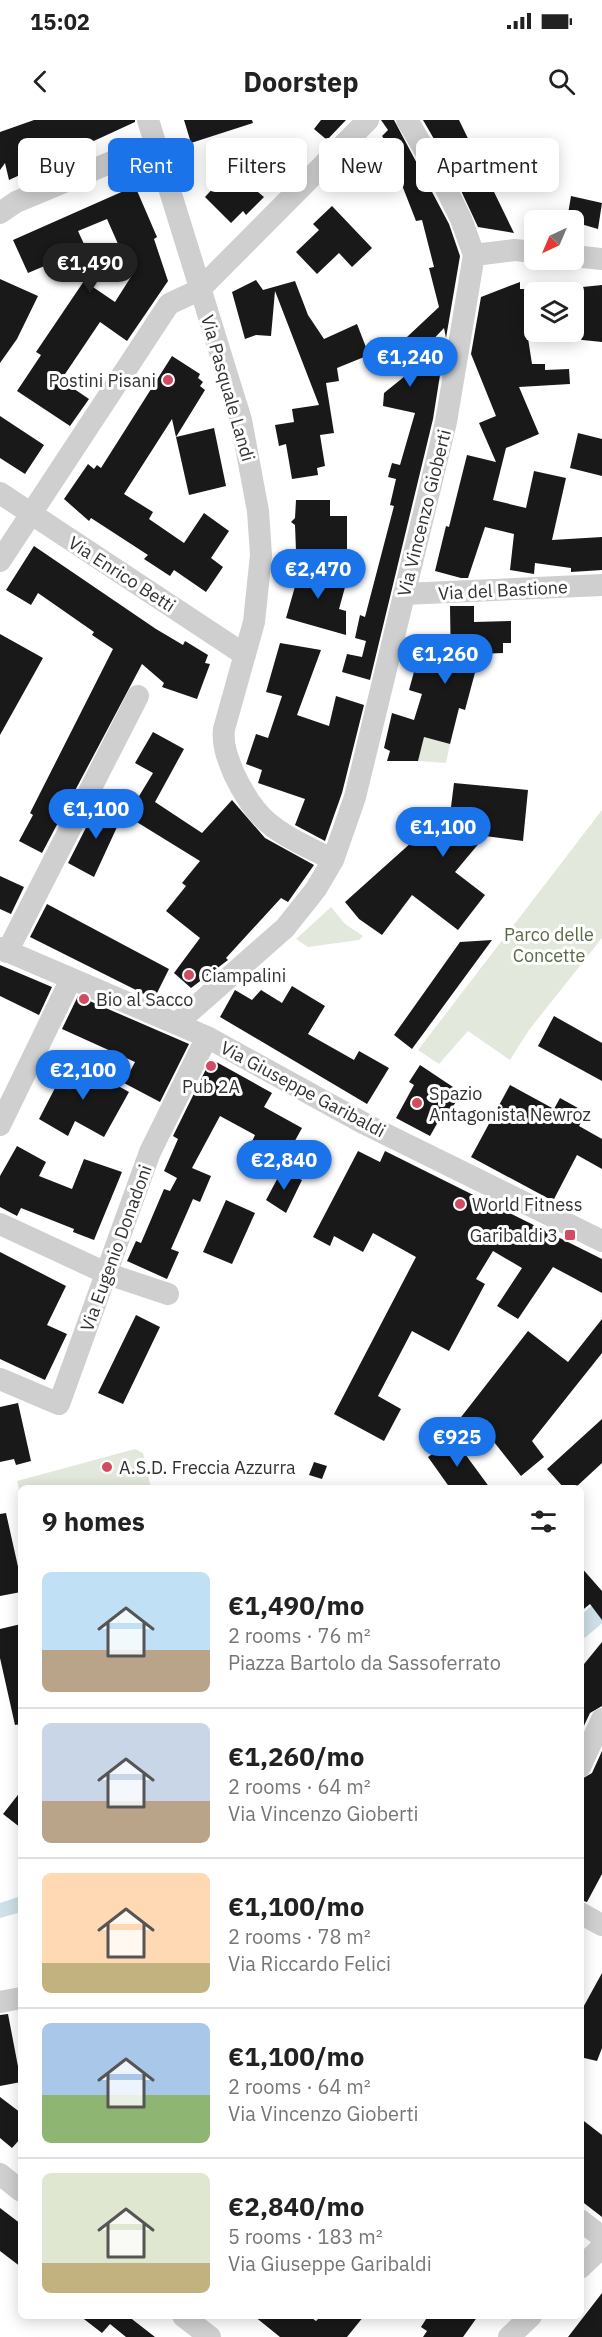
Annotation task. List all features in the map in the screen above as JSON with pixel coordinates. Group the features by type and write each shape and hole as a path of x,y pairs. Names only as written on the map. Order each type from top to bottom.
{"street":[{"name":"Via Pasquale Landi","path":"148,120 153,138"},
{"path":"0,561 169,304 199,290 368,120"},
{"path":"407,120 442,181 474,255 524,251"},
{"path":"0,213 16,202 108,164"},
{"name":"Via Pasquale Landi","path":"169,192 241,420 255,492 261,555 254,622 224,729 223,743 242,791 264,821 333,860"},
{"name":"Via Vincenzo Gioberti","path":"177,1023 285,928 316,889 333,860 355,797 446,422 474,255"},
{"path":"584,257 602,259"},
{"name":"Via Enrico Betti","path":"0,493 245,655"},
{"name":"Via del Bastione","path":"404,594 602,585"},
{"path":"4,950 138,696"},
{"name":"Via Giuseppe Garibaldi","path":"4,950 207,1037 365,1124 602,1241"},
{"path":"0,1125 71,979"},
{"name":"Via Eugenio Donadoni","path":"0,1379 59,1404 108,1274 150,1152 207,1037"},
{"path":"0,1224 108,1274 168,1294"},
{"path":"584,1758 602,1719"},
{"path":"0,2002 18,1999"},
{"path":"0,2174 18,2189"},
{"path":"584,2223 602,2237"},
{"path":"584,2264 602,2247"},
{"path":"187,2319 210,2337"},
{"path":"509,2337 528,2319"}],"green space":[{"path":"424,737 450,744 446,763 418,761"},
{"name":"Parco delle Concette","path":"602,810 602,938 529,1030 510,1060 468,1031 439,1064 418,1050"},
{"path":"331,907 345,924 363,936 359,940 308,947 296,939"},
{"name":"A.S.D. Freccia Azzurra","path":"135,1449 143,1453 150,1485 18,1485 17,1481"}],"shaded area":[{"path":"18,1897 18,1913 0,1918 0,1903"}],"building":[{"path":"34,120 135,120 96,140 96,138 18,138 18,176 9,180 5,163 0,170 0,132"},
{"path":"184,120 252,120 253,123 194,142 194,138 189,138"},
{"path":"321,120 346,120 329,138 325,138 314,129"},
{"path":"381,120 394,120 404,138 383,138 382,136 388,130"},
{"path":"423,120 459,120 468,138 433,138"},
{"path":"404,139 416,162 416,192 432,192 449,224 460,256 446,338 444,328 426,347 444,350 433,419 370,680 342,672 347,654 362,657 366,641 355,638 360,615 365,617 394,506 390,505 396,479 388,477 392,463 400,465 415,413 383,406 384,393 410,372 400,361 416,346 407,337 439,307 429,268 434,267 422,220 416,221 404,190"},
{"path":"121,192 138,192 157,237 154,239 168,281 127,341 100,322 61,380 89,399 70,426 17,391 41,355 36,352 84,281 115,302 134,272 127,251 122,253 107,219 78,231 89,255 73,263 68,256 28,273 13,240"},
{"path":"210,192 258,192 264,197 246,215 243,211 231,223 205,197"},
{"path":"462,192 494,192 514,233 478,227"},
{"path":"571,196 602,203 598,229 584,225 584,210 569,210"},
{"path":"332,206 372,248 352,267 339,253 317,274 296,252 319,230 313,224"},
{"path":"0,279 38,296 17,339 0,363"},
{"path":"256,280 263,290 295,281 308,315 324,339 357,324 369,355 337,368 339,381 326,383 334,433 320,435 325,466 317,468 318,475 292,479 286,444 279,446 275,425 294,422 292,409 319,405 275,291 271,336 256,335 245,339 232,292"},
{"path":"520,282 520,289 524,289 524,342 529,342 532,364 545,364 545,370 569,369 570,384 519,387 539,434 506,448 493,500 526,508 534,471 566,478 552,540 602,537 602,570 571,572 571,568 535,563 534,574 510,570 514,534 485,527 468,578 435,571 467,455 496,462 479,423 496,416 471,354 481,297"},
{"path":"602,285 602,342 584,340 584,287"},
{"path":"172,356 200,374 198,378 203,382 200,386 205,390 176,437 172,419 124,494 153,512 149,519 184,543 204,513 229,531 211,558 223,567 206,592 174,570 170,576 144,559 148,555 91,518 89,521 64,499 88,464 94,469 97,465 101,468"},
{"path":"0,416 44,445 25,474 0,458"},
{"path":"214,428 226,486 189,495 176,437"},
{"path":"578,433 602,439 602,476 570,468"},
{"path":"296,500 330,500 330,516 347,516 347,551 296,551 295,525 291,522 295,518"},
{"path":"34,546 156,629 183,645 185,641 208,655 205,663 210,664 197,699 162,687 164,683 142,664 42,853 19,841 33,815 30,813 113,649 92,635 94,632 38,593 31,605 6,590"},
{"path":"294,565 347,580 339,609 346,611 346,635 286,618 296,583 290,581"},
{"path":"450,606 474,606 474,622 511,621 511,643 503,643 503,653 480,654 465,710 459,708 450,744 424,737 418,761 387,761 390,751 384,748 392,713 414,720 422,694 409,690 417,661 451,670"},
{"path":"0,634 43,658 0,735"},
{"path":"280,643 321,650 297,715 329,726 336,696 364,705 342,793 325,841 295,825 305,799 258,783 262,770 246,764 256,734 268,738 282,696 266,692"},
{"path":"153,732 184,749 155,802 202,833 232,800 265,838 314,865 288,902 281,898 226,958 228,960 191,988 174,973 200,938 166,911 186,886 182,883 200,861 127,816 153,773 135,763"},
{"path":"454,783 528,790 523,841 485,836 455,872 485,895 458,930 412,895 382,935 359,919 345,902 451,807"},
{"path":"99,802 123,814 94,877 68,863"},
{"path":"0,876 24,887 11,914 0,909"},
{"path":"47,904 169,969 154,999 30,937"},
{"path":"492,940 412,1049 394,1035 460,942"},
{"path":"0,965 52,987 39,1015 0,996"},
{"path":"292,986 325,1006 308,1034 354,1060 359,1051 389,1068 367,1104 220,1017 235,990 252,1000 261,990 282,1003"},
{"path":"78,996 189,1044 160,1102 124,1083 135,1062 62,1029"},
{"path":"554,1016 602,1043 602,1081 538,1046"},
{"path":"70,1059 129,1092 104,1137 75,1121 68,1136 39,1119"},
{"path":"211,1059 272,1093 264,1107 302,1128 281,1166 249,1148 255,1135 220,1116 192,1168 211,1176 200,1202 193,1199 171,1249 179,1252 167,1279 127,1261 136,1241 141,1243 164,1189 170,1191 177,1178 164,1171 178,1139 173,1136"},
{"path":"420,1065 462,1093 441,1124 438,1122 430,1136 396,1118 414,1085 409,1082"},
{"path":"510,1085 554,1109 560,1098 587,1113 579,1126 602,1139 602,1169 577,1155 553,1201 471,1157"},
{"path":"17,1146 46,1162 39,1176 72,1189 84,1159 122,1172 94,1240 73,1232 74,1229 21,1208 17,1216 0,1207 0,1176"},
{"path":"358,1151 380,1162 385,1151 602,1259 602,1293 553,1267 518,1319 497,1306 522,1268 493,1251 476,1279 485,1284 449,1351 412,1331 378,1396 401,1409 384,1441 334,1414 416,1257 373,1233 363,1252 334,1236 330,1246 313,1237"},
{"path":"282,1170 302,1180 286,1213 266,1200"},
{"path":"226,1200 255,1213 232,1264 203,1252"},
{"path":"0,1252 66,1286 47,1325 67,1334 45,1380 0,1359"},
{"path":"136,1315 160,1327 123,1404 98,1393"},
{"path":"602,1319 602,1353 532,1441 544,1457 521,1476 494,1442 491,1446 458,1421 528,1331 568,1362"},
{"path":"18,1403 31,1461 16,1465 14,1459 0,1462 0,1407"},
{"path":"602,1419 602,1463 578,1485 561,1485 547,1469"},
{"path":"454,1439 488,1485 448,1485 428,1457"},
{"path":"314,1462 327,1466 322,1479 309,1475"},
{"path":"6,1513 18,1567 18,1593 0,1596 0,1514"},
{"path":"584,1571 602,1591 602,1620 590,1604 584,1609"},
{"path":"18,1625 18,1724 15,1725 0,1658 0,1629"},
{"path":"602,1642 602,1706 590,1713 584,1726 584,1664"},
{"path":"602,1751 602,1874 587,1902 584,1901 584,1778 592,1773"},
{"path":"18,1795 18,1826 3,1814"},
{"path":"602,1973 602,2048 597,2061 584,2058 584,2006"},
{"path":"8,2014 18,2066 18,2083 0,2086 0,2015"},
{"path":"0,2097 18,2111 18,2141 12,2148 0,2138"},
{"path":"584,2121 602,2135 602,2217 584,2203"},
{"path":"0,2208 18,2222 18,2265 0,2251"},
{"path":"602,2293 602,2337 568,2337"},
{"path":"84,2319 132,2319 155,2337 126,2337 110,2324 102,2333"},
{"path":"258,2319 313,2319 316,2321 318,2319 362,2319 347,2337 280,2337"},
{"path":"426,2319 476,2319 463,2337 423,2337 427,2331 421,2327"}],"waterway":[{"path":"584,1626 602,1610"}],"place":[{"name":"Postini Pisani","path":"168,380"},
{"name":"Ciampalini","path":"189,975"},
{"name":"Bio al Sacco","path":"84,999"},
{"name":"Pub 2A","path":"211,1066"},
{"name":"Spazio Antagonista Newroz","path":"417,1103"},
{"name":"World Fitness","path":"460,1204"},
{"name":"Garibaldi 3","path":"570,1235"},
{"name":"A.S.D. Freccia Azzurra","path":"107,1467"}]}
